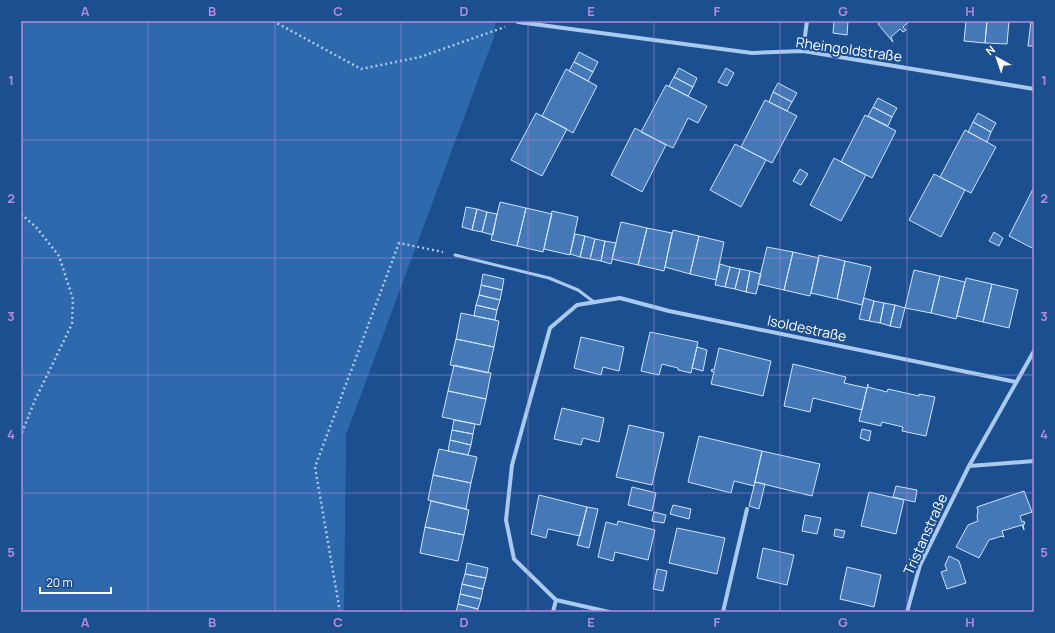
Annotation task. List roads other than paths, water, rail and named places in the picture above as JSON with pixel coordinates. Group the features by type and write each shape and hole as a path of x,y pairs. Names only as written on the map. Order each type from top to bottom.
{"street":[{"path":"803,51 807,21"},
{"name":"Rheingoldstraße","path":"518,22 752,54 803,51 1034,88"},
{"name":"Isoldestraße","path":"556,600 514,559 506,520 512,465 550,328 577,305 620,298 669,311 1016,382"},
{"name":"Tristanstraße","path":"907,612 920,565 969,466 1034,351"},
{"path":"969,466 1034,461"},
{"path":"723,612 747,509"},
{"path":"553,612 556,600 609,612"}],"lane":[{"path":"455,255 549,278 578,290 594,302"}]}
